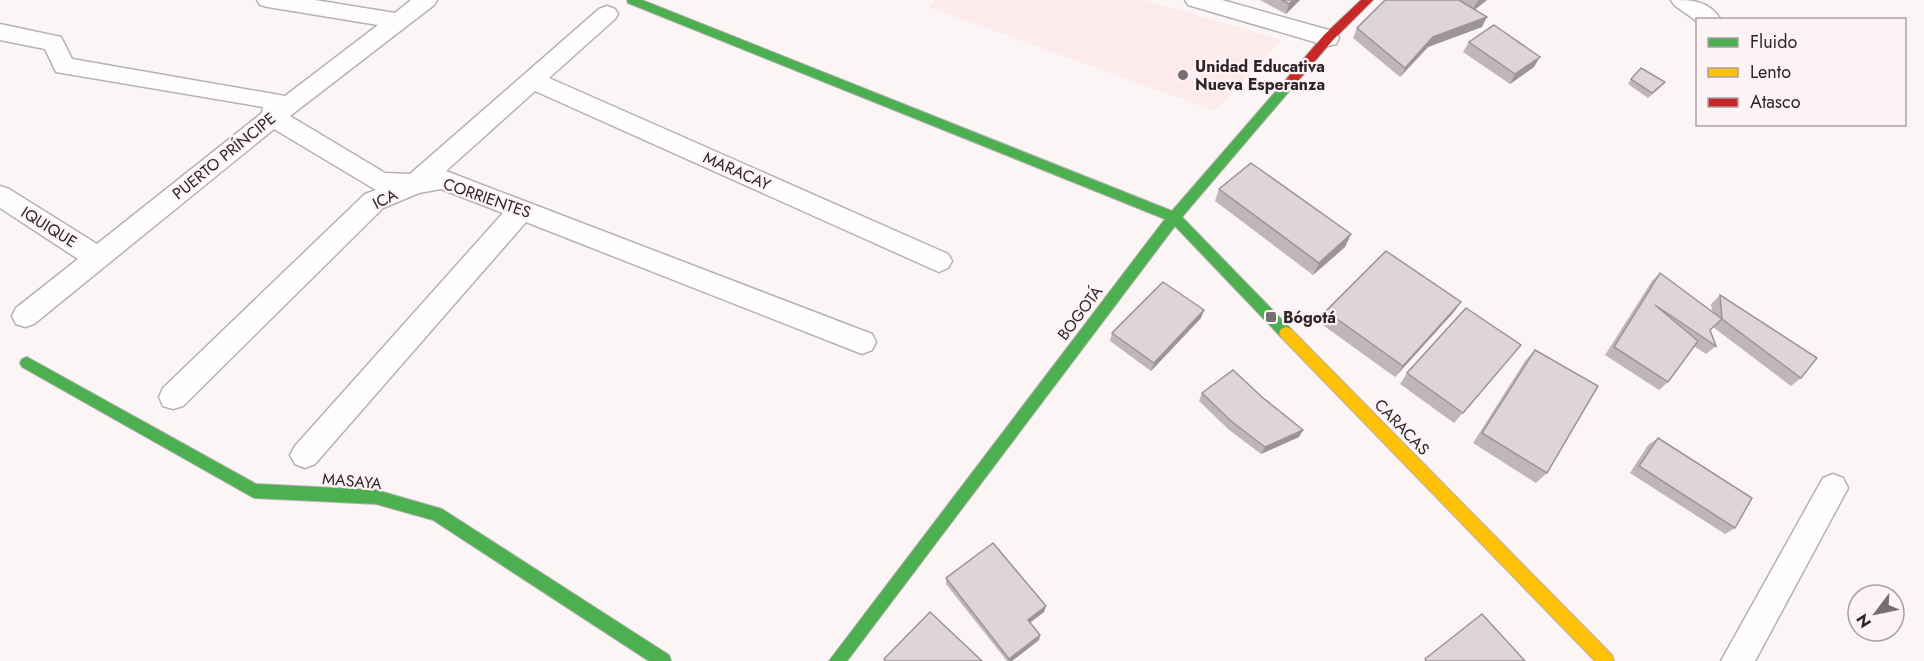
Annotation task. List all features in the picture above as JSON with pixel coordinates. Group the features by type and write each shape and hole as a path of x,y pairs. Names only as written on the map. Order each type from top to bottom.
{"street":[{"path":"268,0 399,21"},
{"name":"PUERTO PRÍNCIPE","path":"25,316 273,117 426,0"},
{"path":"632,0 1174,217"},
{"path":"1196,0 1328,38"},
{"name":"BOGOTÁ","path":"837,661 1174,217 1328,38 1368,0"},
{"path":"1682,0 1707,18"},
{"name":"ICA","path":"173,397 374,201 416,184 607,14"},
{"name":"CORRIENTES","path":"0,32 53,43 64,66 276,101 273,117 381,182 416,184 442,179 862,342"},
{"name":"MARACAY","path":"534,81 939,261"},
{"name":"IQUIQUE","path":"0,196 98,258"},
{"path":"305,455 521,210"},
{"name":"CARACAS","path":"1174,217 1606,661"},
{"name":"MASAYA","path":"27,363 254,491 376,497 437,514 663,661"},
{"path":"1737,661 1833,488"}],"shaded area":[{"name":"Unidad Educativa Nueva Esperanza","path":"935,0 1145,0 1281,40 1215,111 929,7"}],"building":[{"path":"1385,0 1459,0 1487,17 1433,37 1405,68 1357,28"},
{"path":"1494,25 1540,57 1515,74 1469,42"},
{"path":"1641,68 1665,82 1652,93 1631,79"},
{"path":"1251,163 1351,234 1319,263 1219,189"},
{"path":"1386,251 1461,302 1403,366 1326,311"},
{"path":"1660,273 1722,319 1710,330 1716,346 1655,305 1698,341 1668,382 1614,347"},
{"path":"1163,282 1204,310 1154,363 1112,333"},
{"path":"1720,295 1817,358 1801,378 1722,319"},
{"path":"1466,308 1521,345 1463,413 1407,373"},
{"path":"1535,350 1598,386 1547,473 1482,433"},
{"path":"1233,370 1303,430 1265,447 1231,421 1202,393"},
{"path":"1658,438 1752,498 1735,528 1639,466"},
{"path":"993,543 1046,606 1028,620 1040,635 1009,659 946,578"},
{"path":"930,612 982,661 886,661 884,659"},
{"path":"1482,614 1525,661 1426,661 1425,659"}],"traffic: fast":[{"path":"632,0 1174,217 1286,333"},
{"path":"837,661 1174,217 1287,86"},
{"path":"27,363 254,491 376,497 437,514 663,661"}],"traffic: slow":[{"path":"1286,333 1606,661"}],"traffic: jam":[{"path":"1287,86 1328,38 1368,0"}],"place":[{"name":"Unidad Educativa Nueva Esperanza","path":"1183,75"},
{"name":"Bógotá","path":"1271,317"}]}
